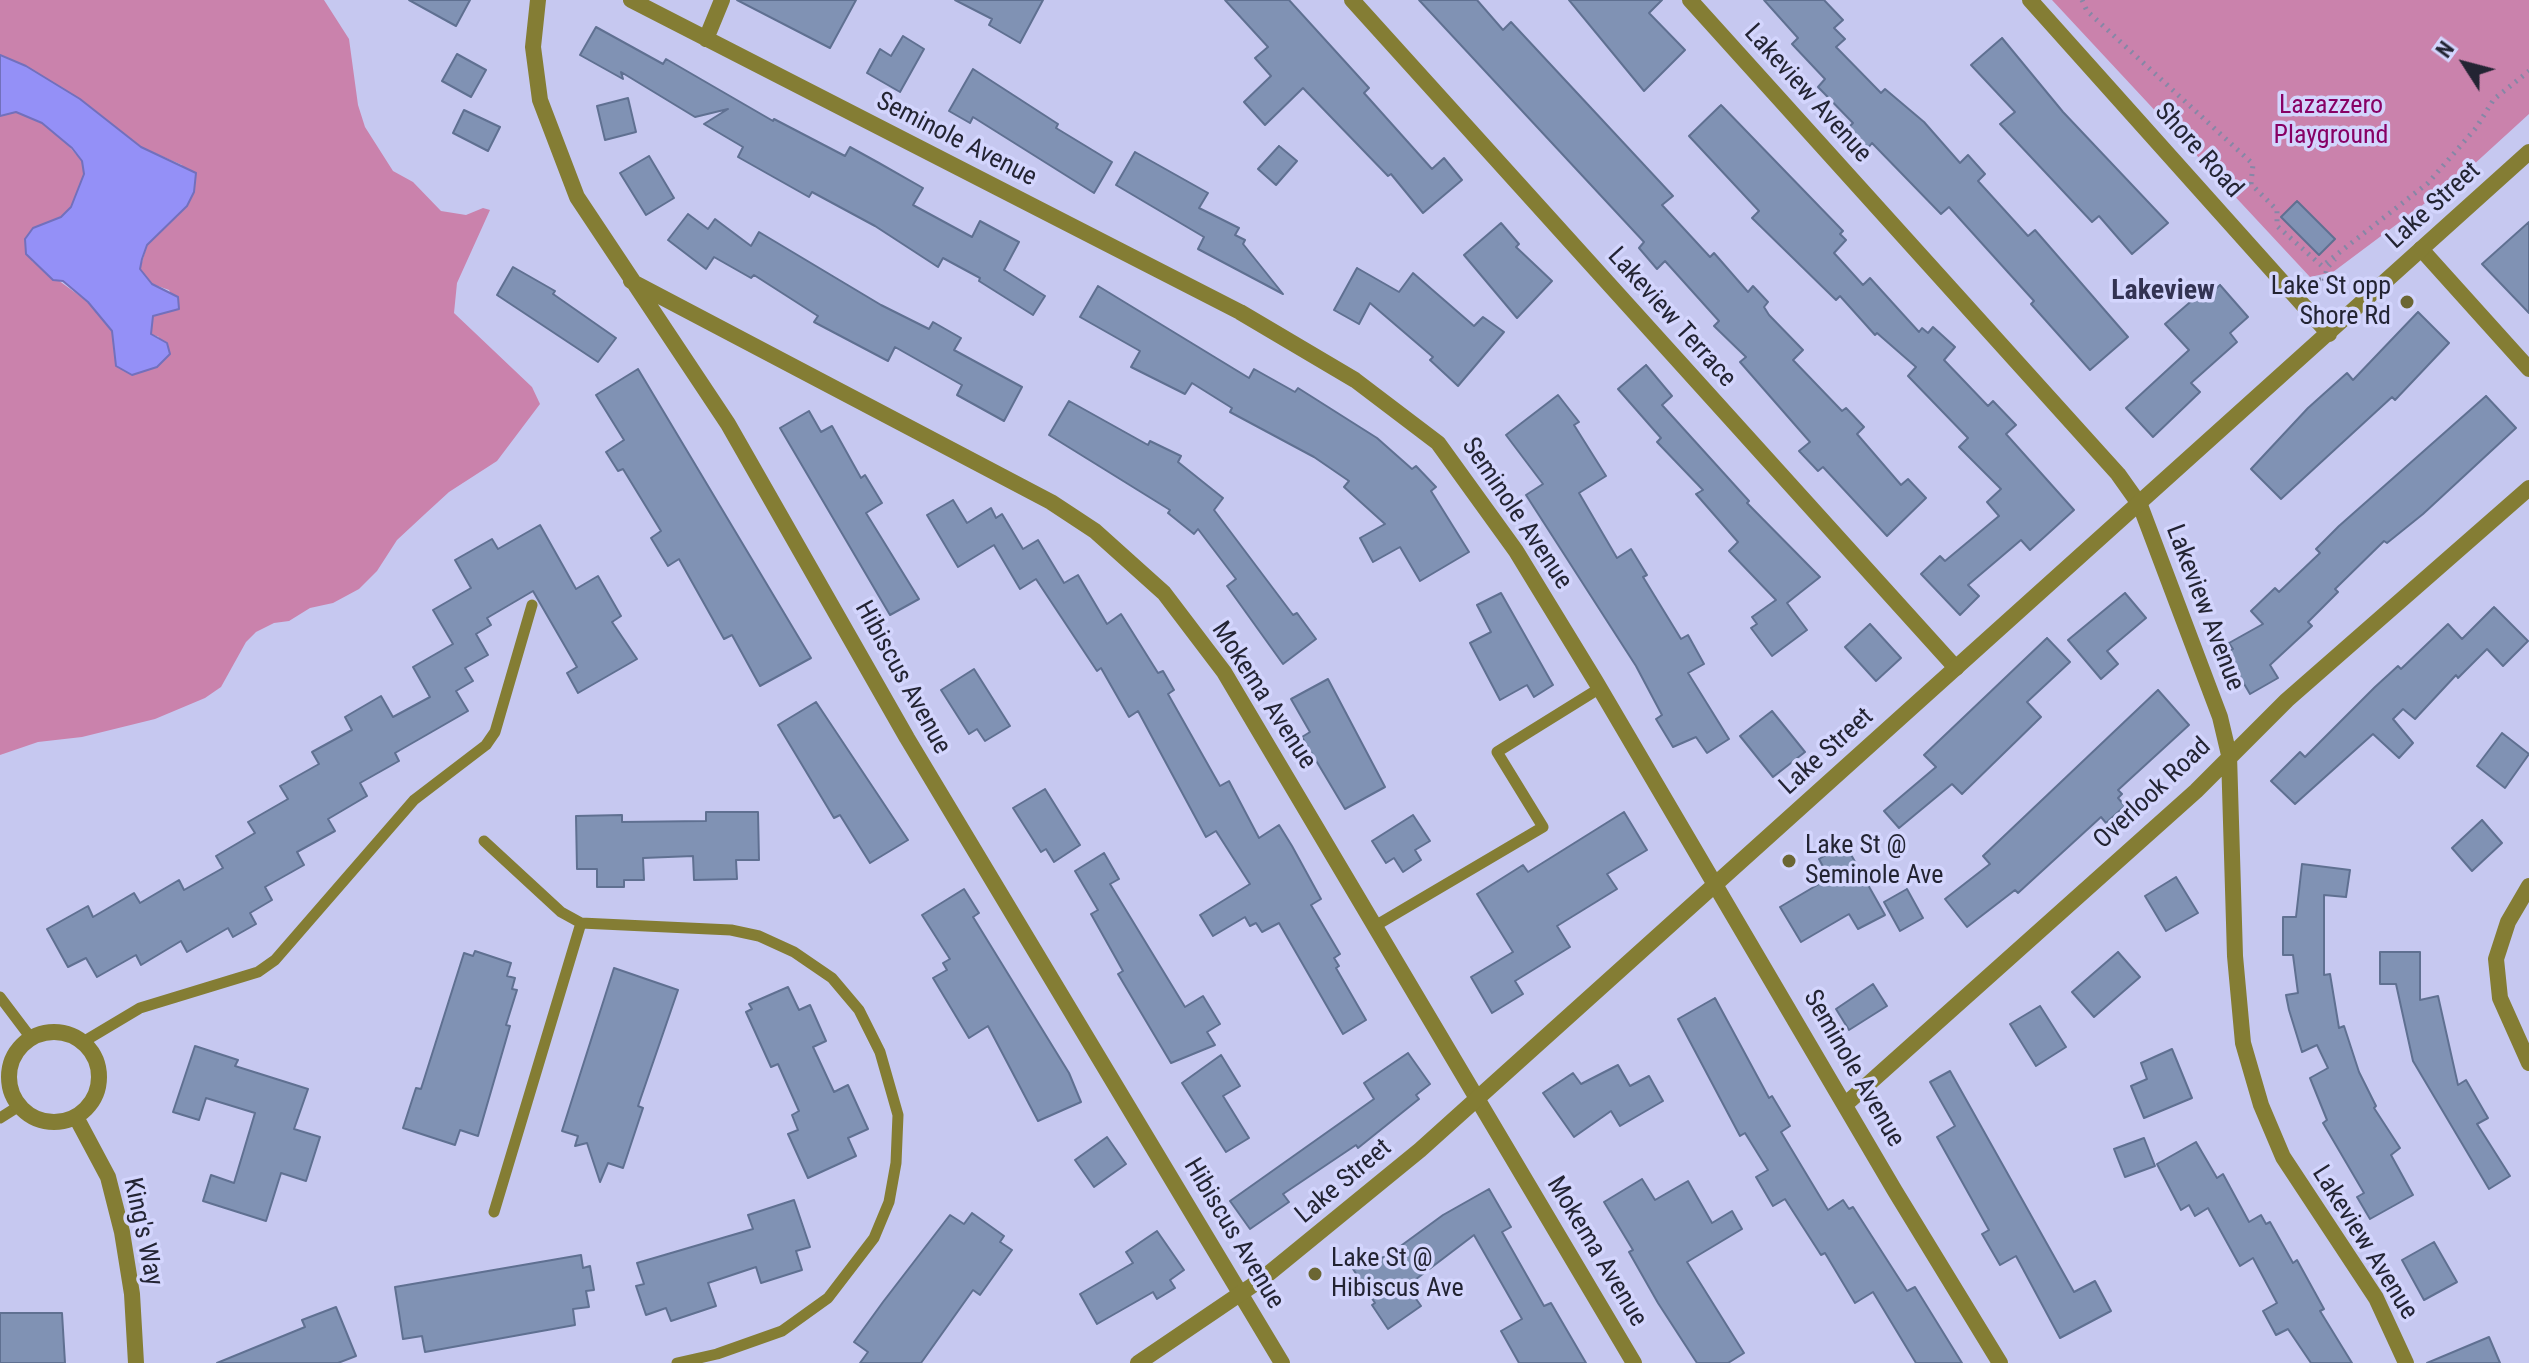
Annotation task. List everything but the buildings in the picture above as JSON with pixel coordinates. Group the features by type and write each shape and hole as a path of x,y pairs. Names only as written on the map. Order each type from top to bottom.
{"street":[{"name":"Hibiscus Avenue","path":"538,0 533,47 540,100 577,197 629,280 728,424 964,834 1282,1363"},
{"name":"Seminole Avenue","path":"631,0 1240,312 1329,364 1407,415 1438,443 1474,490 1600,688 1847,1103 1895,1191 2000,1363"},
{"path":"706,39 722,0"},
{"name":"Lakeview Terrace","path":"1352,0 1956,668"},
{"name":"Lakeview Avenue","path":"1690,0 2118,474 2140,505 2220,717 2229,755 2235,956 2246,1055 2283,1157 2376,1298 2406,1363"},
{"name":"Shore Road","path":"2030,0 2329,334"},
{"name":"Lake Street","path":"1138,1363 1242,1294 1360,1201 1478,1100 2529,152"},
{"path":"2421,249 2529,369"},
{"name":"Mokema Avenue","path":"629,280 1051,502 1132,561 1164,593 1224,672 1634,1363"},
{"name":"Overlook Road","path":"1847,1103 2196,791 2287,700 2529,488"},
{"path":"2529,886 2508,922 2496,959 2500,998 2529,1063"},
{"path":"56,1032 83,1042 95,1057 100,1074 93,1101 76,1117 51,1123 34,1118 19,1106 11,1094 9,1071 14,1056 31,1038 56,1032"},
{"name":"King's Way","path":"76,1117 108,1177 122,1232 136,1332 136,1363"}],"lane":[{"path":"83,1042 140,1008 237,980 258,972 275,960 414,800 486,745 495,732 532,605"},
{"path":"1375,926 1543,827 1497,752 1600,688"},
{"path":"484,841 561,912 581,923 731,930 759,936 794,952 832,978 859,1010 892,1084 898,1115 896,1163 889,1202 874,1238 852,1271 828,1298 782,1331 717,1354 677,1363"},
{"path":"494,1212 581,923"},
{"path":"0,997 31,1038"},
{"path":"0,1118 19,1106"}],"path":[{"path":"2082,0 2087,11 2253,164 2251,184 2277,210 2277,226 2322,266 2428,183 2476,128 2494,99 2529,71"},
{"path":"2324,281 2327,268 2337,254"}],"green space":[{"path":"0,0 324,0 349,39 358,105 365,127 393,171 413,182 441,211 466,215 483,208 490,210 457,283 454,313 532,387 540,404 497,461 449,492 425,514 397,540 377,571 359,589 333,603 310,608 289,621 274,623 256,632 246,642 221,687 205,698 155,719 82,737 38,742 0,755 0,116 16,112 42,123 60,136 82,161 84,174 71,207 61,217 33,228 32,261 88,302 112,332 116,366 132,375 157,367 159,337 151,334 153,315 179,309 169,290 152,284 140,269 147,245 187,206 182,165 141,147 80,99 26,66 0,55"},
{"name":"Lazazzero Playground","path":"2052,0 2529,0 2529,114 2460,177 2333,272 2310,277"}],"shaded area":[{"path":"0,55 26,66 80,99 141,147 196,173 194,192 187,206 147,245 142,259 140,269 152,284 178,297 179,309 153,316 151,334 167,343 170,354 157,367 132,375 116,366 112,331 88,302 63,281 53,280 26,254 25,239 33,228 61,217 71,207 84,174 82,161 72,148 42,123 16,112 0,116"}],"place":[{"name":"Lake St opp Shore Rd","path":"2407,302"},
{"name":"Lake St @ Seminole Ave","path":"1789,861"},
{"name":"Lake St @ Hibiscus Ave","path":"1315,1274"}],"district":[{"name":"Lakeview","path":"2163,292"}]}
